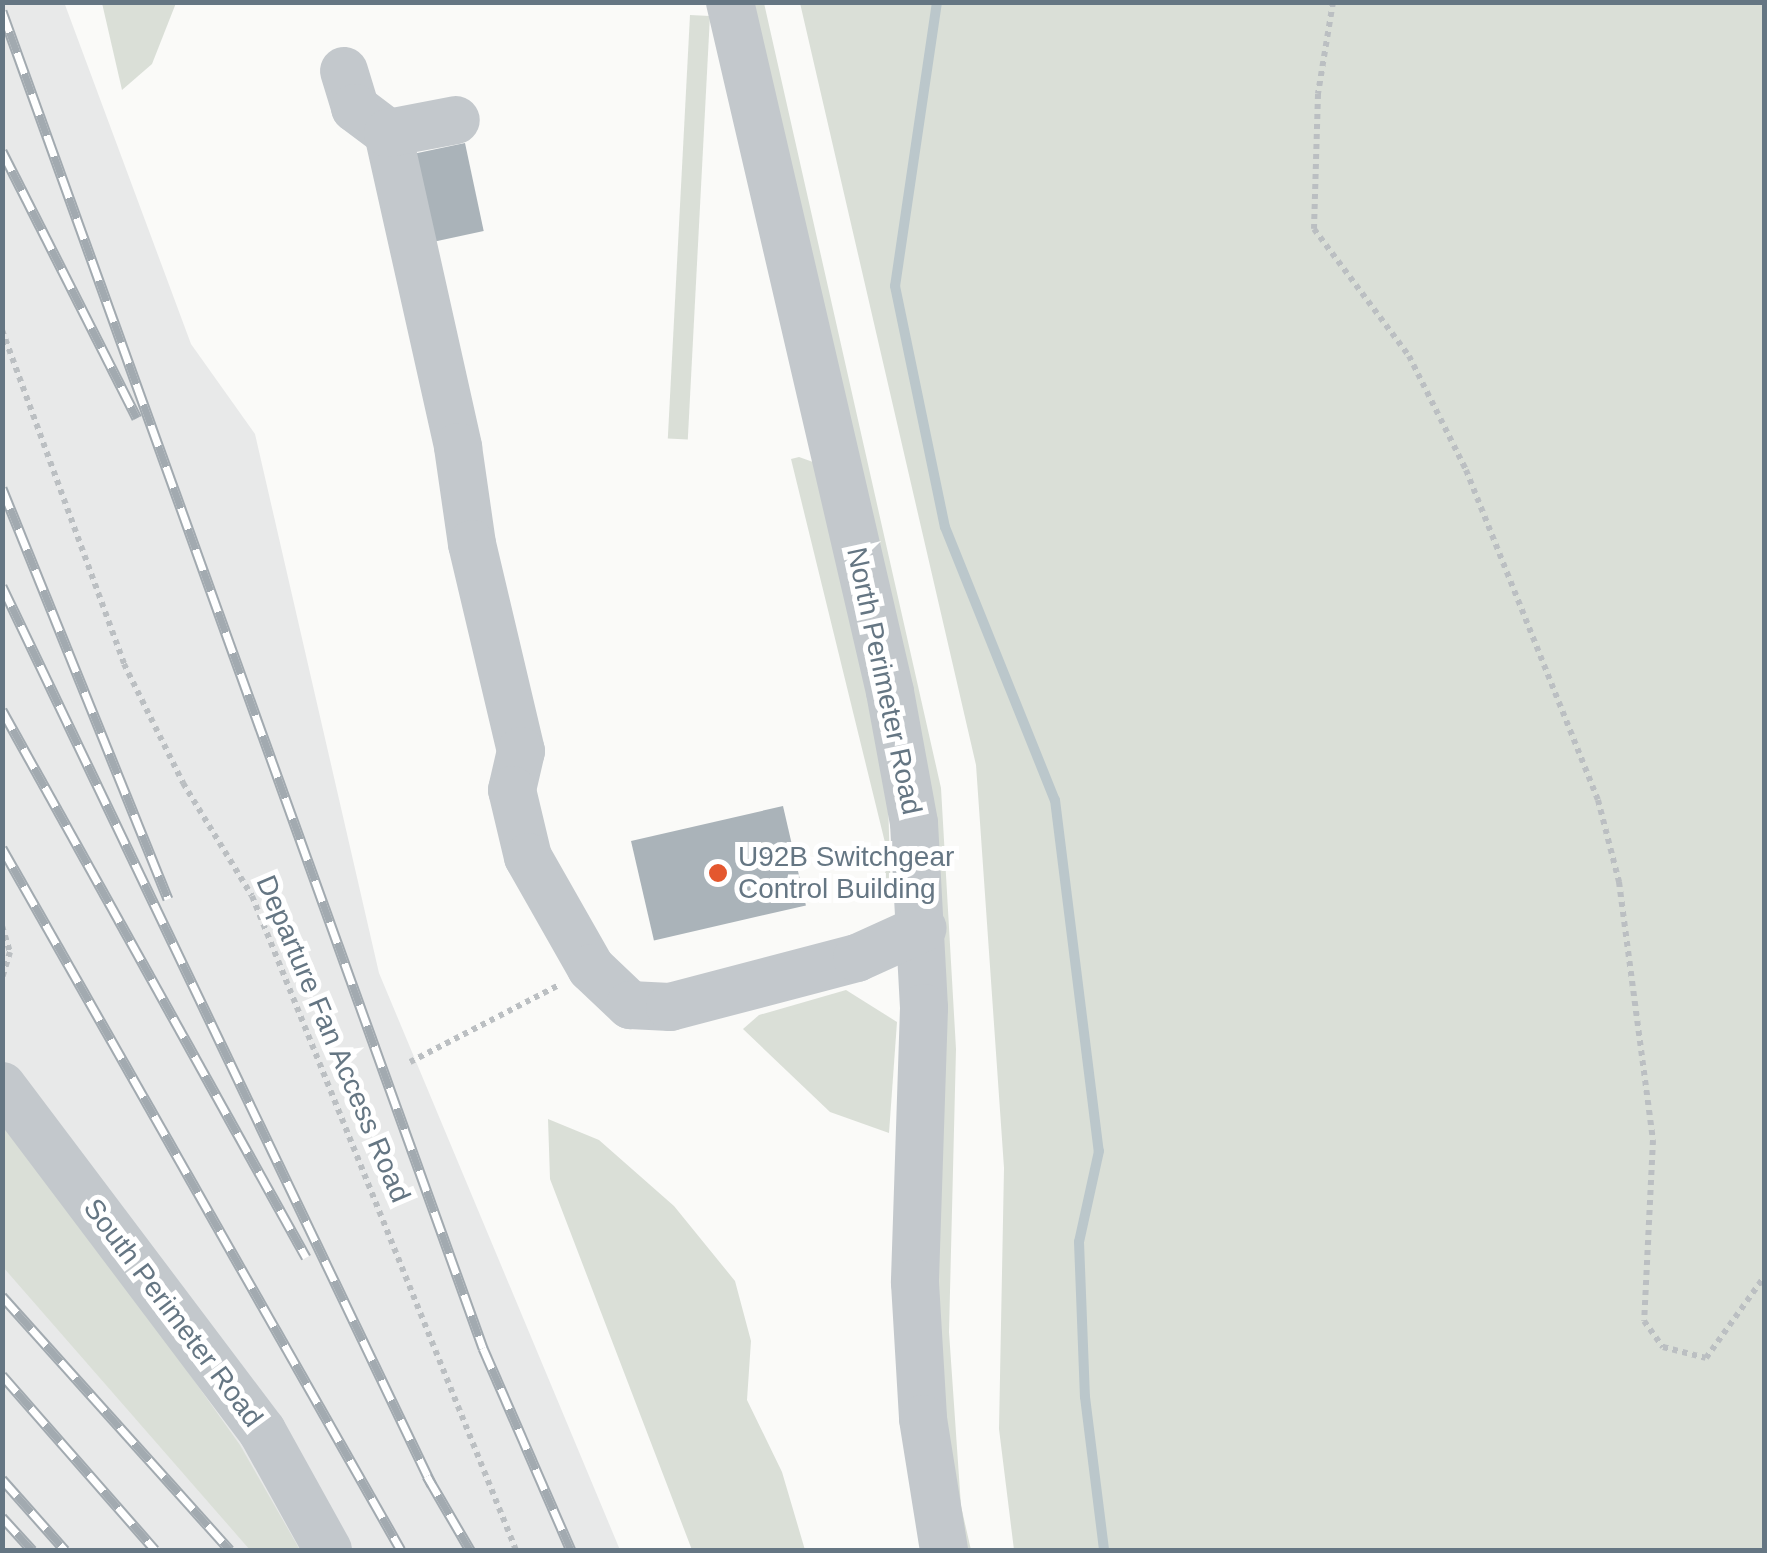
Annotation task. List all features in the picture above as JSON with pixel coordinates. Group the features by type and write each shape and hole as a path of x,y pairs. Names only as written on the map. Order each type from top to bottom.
{"lane":[{"name":"North Perimeter Road","path":"730,2 890,692 914,823 923,928 915,1283 922,1419 944,1550"},
{"path":"344,71 355,108 388,132 458,447 472,544 522,751 512,790 528,857 591,968 630,1005 670,1007 857,958 923,928"},
{"path":"388,132 456,120"},
{"name":"South Perimeter Road","path":"2,1086 262,1431 328,1550"}],"path":[{"path":"1333,2 1318,94 1314,229 1409,356 1466,470 1598,800 1619,882 1653,1140 1644,1321 1663,1347 1706,1358 1764,1277"},
{"name":"Departure Fan Access Road","path":"2,330 124,664 183,783 252,896 516,1550"},
{"path":"2,926 10,952 2,979"},
{"path":"410,1062 591,968"}],"shaded area":[{"path":"64,2 191,344 255,434 379,973 620,1550 3,1550 2,3"},
{"path":"102,3 176,3 152,64 122,90"},
{"path":"746,3 764,3 941,788 956,1049 949,1332 961,1506 971,1550 961,1550 950,1483 934,1299 943,991"},
{"path":"800,3 1764,3 1764,1550 1014,1550 999,1429 1004,1168 976,765"},
{"path":"690,15 710,16 688,439 668,438"},
{"path":"799,457 813,462 887,766 890,862 791,459"},
{"path":"890,863 891,901 876,890"},
{"path":"846,990 897,1022 889,1133 830,1112 743,1029 759,1015"},
{"path":"2,1111 240,1445 300,1550 250,1550 3,1267"},
{"path":"548,1119 599,1140 674,1206 735,1281 751,1341 747,1400 782,1472 805,1550 692,1550 550,1179"}],"building":[{"path":"465,143 484,231 434,242 415,154"},
{"name":"U92B Switchgear Control Building","path":"783,806 806,905 654,940 631,841"}],"waterway":[{"path":"937,2 895,286 945,527 1055,800 1099,1151 1079,1242 1085,1397 1104,1550"}],"railway":[{"path":"2,11 483,1348 571,1550"},
{"path":"2,151 137,418"},
{"path":"2,488 168,899"},
{"path":"2,586 432,1485"},
{"path":"2,710 306,1257"},
{"path":"2,848 401,1550"},
{"path":"2,1296 230,1550"},
{"path":"2,1375 155,1550"},
{"path":"427,1476 470,1550"},
{"path":"2,1479 65,1550"},
{"path":"2,1517 32,1550"}],"place":[{"name":"U92B Switchgear Control Building","path":"718,873"}]}
